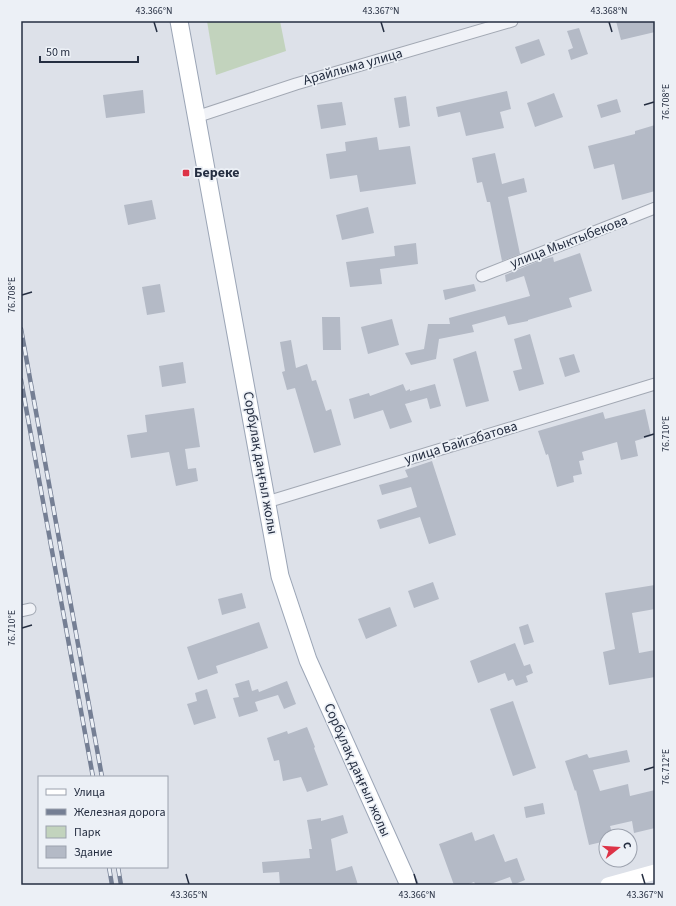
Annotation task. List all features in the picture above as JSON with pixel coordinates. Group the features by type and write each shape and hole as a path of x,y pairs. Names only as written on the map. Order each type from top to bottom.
{"main road":[{"name":"Сорбұлақ даңғыл жолы","path":"179,21 280,576 308,660 409,885"}],"street":[{"name":"Арайлыма улица","path":"196,117 296,84 512,21"},
{"name":"улица Мыктыбекова","path":"482,276 655,208"},
{"name":"улица Байгабатова","path":"267,502 655,384"},
{"path":"608,885 655,872"}],"green space":[{"path":"207,21 280,21 286,51 216,75"}],"building":[{"path":"616,21 655,21 655,32 621,40"},
{"path":"579,28 588,54 571,60 568,50 573,48 567,31"},
{"path":"539,39 545,55 521,64 515,47"},
{"path":"143,90 145,113 106,118 103,95"},
{"path":"507,91 511,109 500,112 504,128 466,136 460,112 438,117 436,107"},
{"path":"554,93 563,117 535,127 527,103"},
{"path":"406,96 410,126 399,128 394,98"},
{"path":"617,99 621,112 601,118 597,105"},
{"path":"342,102 346,125 321,129 317,105"},
{"path":"655,125 655,191 622,200 614,164 594,169 588,146 635,134 635,131"},
{"path":"377,137 379,150 410,146 416,184 360,192 357,175 330,179 326,154 346,151 345,142"},
{"path":"495,153 502,184 524,178 527,192 508,197 520,254 502,261 490,202 487,202 482,182 477,183 472,158"},
{"path":"152,200 156,219 128,225 124,205"},
{"path":"368,207 374,233 342,240 336,215"},
{"path":"416,243 418,264 380,269 382,284 350,287 346,262 395,256 394,246"},
{"path":"580,253 592,291 569,298 572,307 528,321 508,325 505,316 472,325 474,332 439,339 436,359 411,365 405,353 424,349 428,324 450,324 449,318 530,296 524,276 506,282 505,275 541,260 553,257 554,262"},
{"path":"160,284 165,312 147,315 142,287"},
{"path":"474,284 476,291 445,300 443,290"},
{"path":"322,317 340,317 341,350 323,350"},
{"path":"392,319 399,345 368,354 361,327"},
{"path":"530,334 544,384 519,391 513,371 522,369 514,339"},
{"path":"291,340 296,368 307,364 312,381 316,380 326,411 331,409 341,445 314,453 295,388 287,390 282,372 285,371 280,342"},
{"path":"476,351 489,401 466,407 453,359"},
{"path":"574,354 580,372 565,377 559,358"},
{"path":"183,362 186,383 162,387 159,366"},
{"path":"403,384 406,391 410,389 410,391 435,384 441,406 430,409 427,398 405,404 412,422 390,429 383,410 354,419 349,399 369,393 370,396"},
{"path":"194,408 200,447 185,449 188,469 196,468 198,481 176,486 169,452 131,458 127,435 147,432 145,415"},
{"path":"645,409 651,436 635,441 638,456 621,460 617,442 582,452 584,460 579,461 582,474 573,476 574,482 557,487 548,454 546,455 538,431 603,412 605,419"},
{"path":"432,461 456,535 429,544 420,517 380,529 377,520 417,507 411,487 382,495 379,485 408,477 405,470"},
{"path":"433,582 439,599 414,608 408,591"},
{"path":"655,585 655,609 632,613 639,653 655,650 655,677 609,685 603,652 615,649 605,593"},
{"path":"242,593 246,608 222,615 218,599"},
{"path":"390,607 397,626 366,639 358,619"},
{"path":"259,622 268,648 216,666 218,673 198,680 187,647"},
{"path":"528,624 534,642 524,645 519,627"},
{"path":"515,643 524,666 530,664 533,673 526,676 528,682 516,686 513,679 508,681 505,673 478,683 470,661"},
{"path":"249,680 252,691 258,689 259,692 287,681 296,704 284,709 278,695 255,702 258,711 239,717 233,698 239,697 235,684"},
{"path":"207,689 216,718 194,725 187,704 197,701 195,693"},
{"path":"513,701 536,768 513,776 490,709"},
{"path":"307,727 328,785 307,792 301,777 283,781 279,760 274,761 267,738 287,731 288,734"},
{"path":"627,750 630,762 593,770 600,791 628,784 630,796 655,790 655,828 638,832 638,828 633,828 632,821 610,826 611,828 598,828 598,843 589,845 576,790 575,791 565,761 587,754 589,758"},
{"path":"543,803 545,814 526,818 524,807"},
{"path":"343,815 348,833 331,839 336,871 352,866 358,885 280,885 279,872 263,873 262,862 310,858 309,849 312,849 307,820 321,818 321,821"},
{"path":"472,832 475,841 494,834 505,862 517,858 525,880 513,885 510,877 488,885 476,885 474,882 466,885 454,885 439,844"}],"railway":[{"path":"21,329 102,776"},
{"path":"21,380 93,776"},
{"path":"109,868 112,885"},
{"path":"118,868 121,885"}],"place":[{"name":"Береке","path":"186,173"}]}
